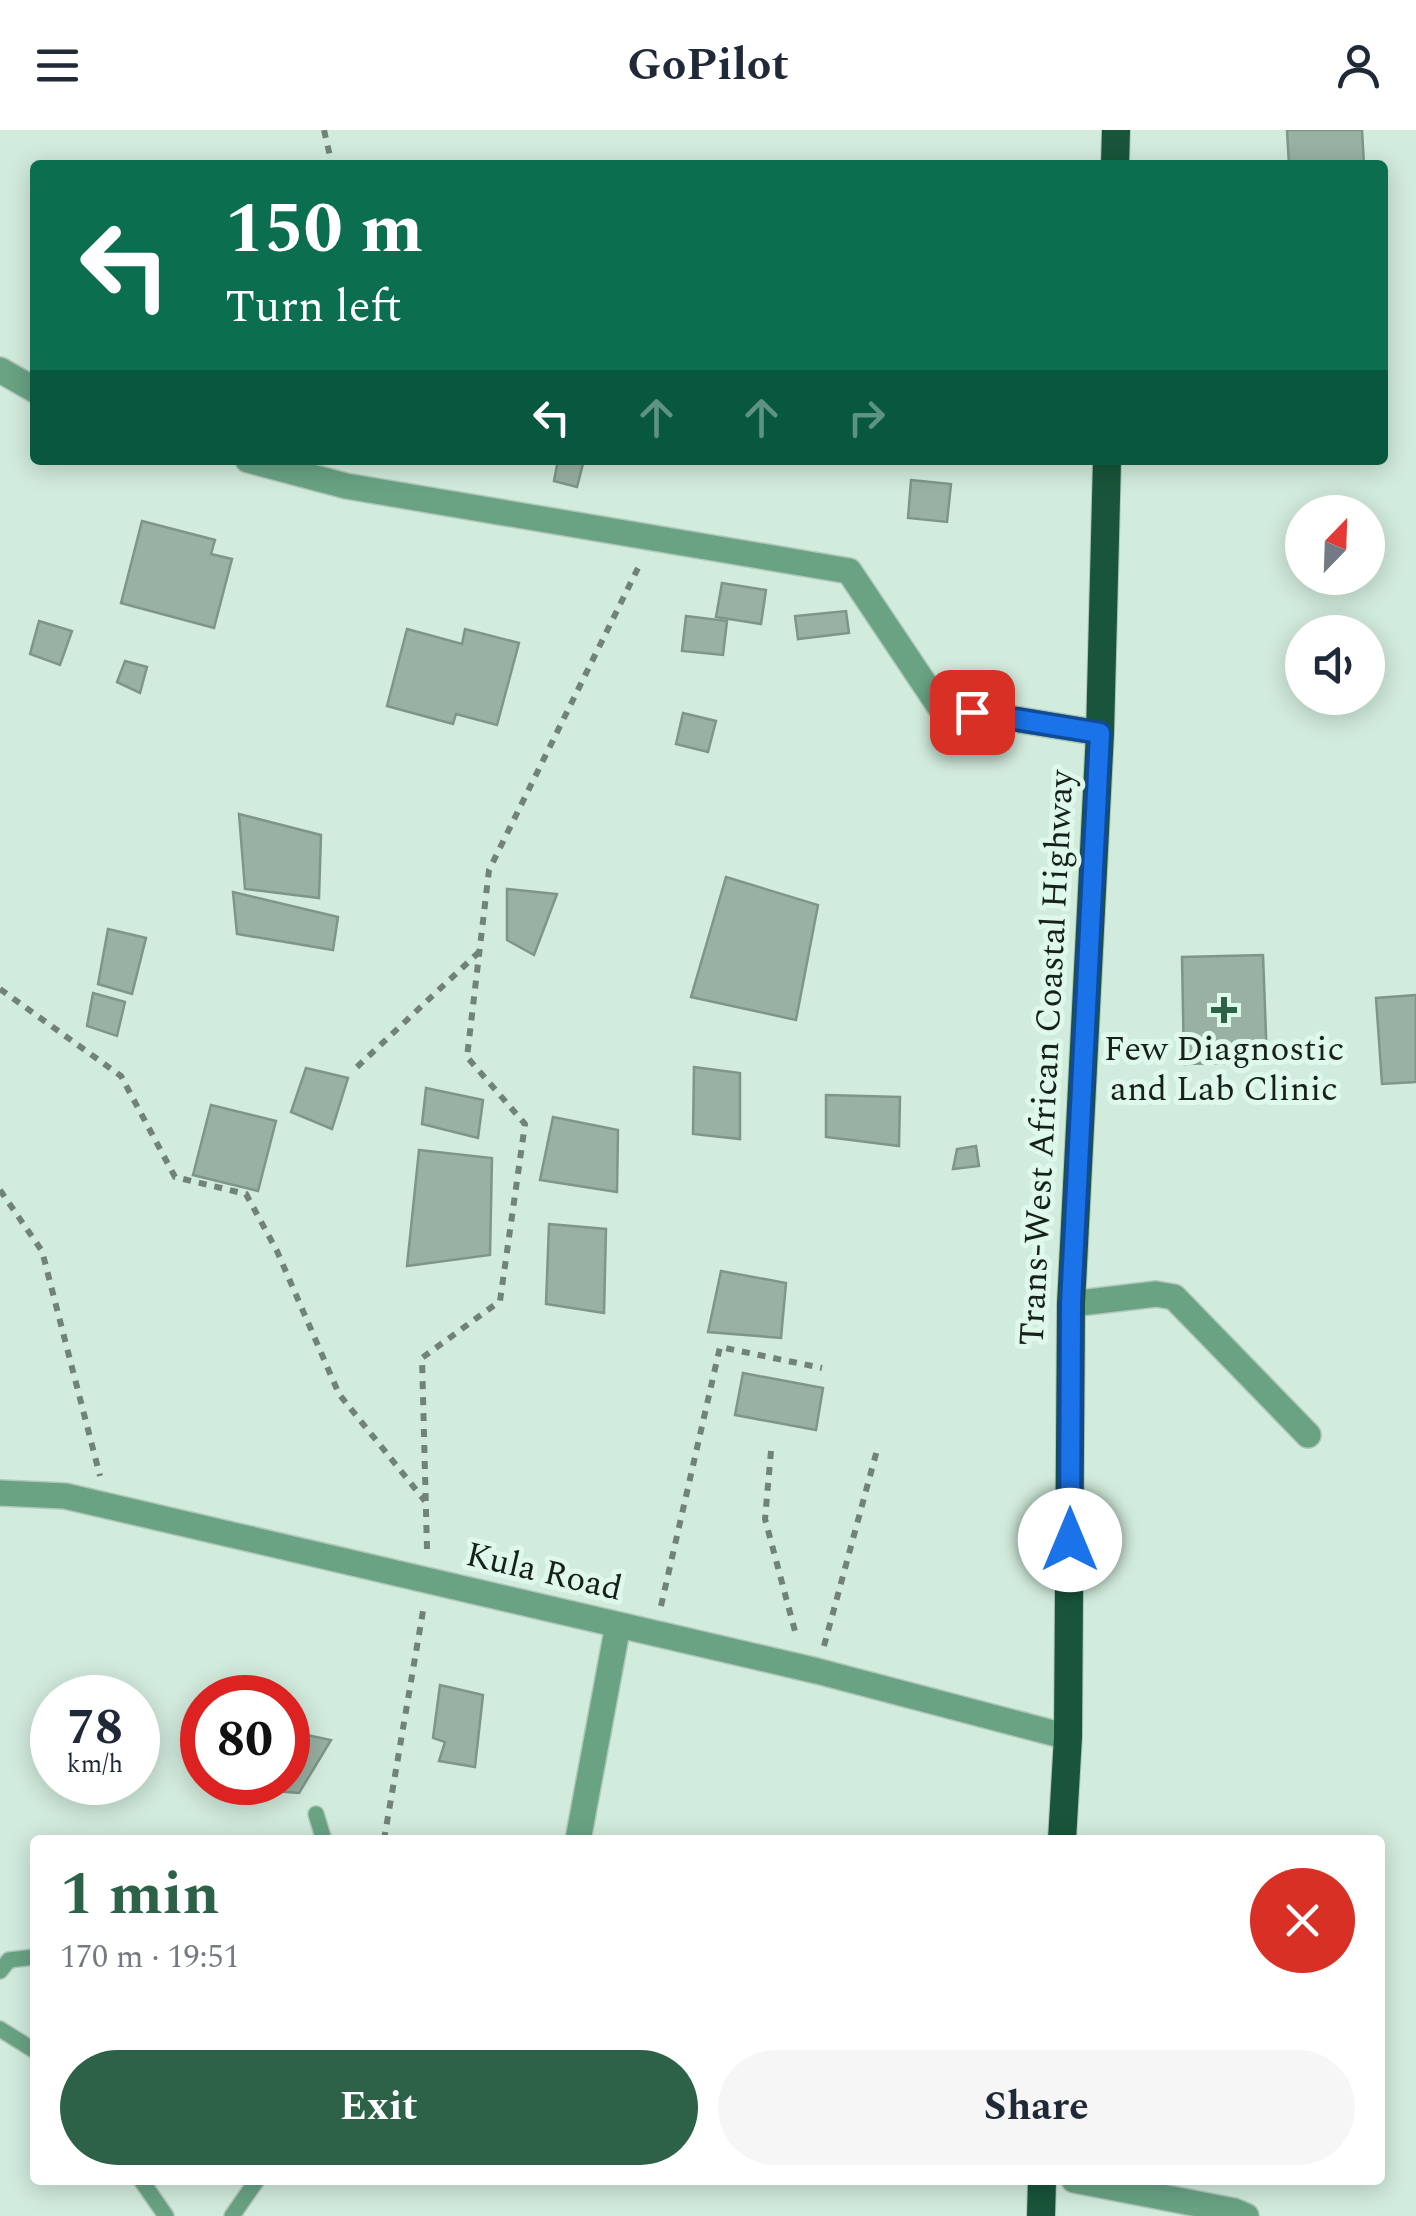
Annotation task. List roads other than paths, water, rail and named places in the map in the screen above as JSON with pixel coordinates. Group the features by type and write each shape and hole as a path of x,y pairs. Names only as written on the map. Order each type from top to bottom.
{"highway":[{"path":"1115,160 1116,130"},
{"name":"Trans-West African Coastal Highway","path":"1062,1835 1068,1737 1071,1304 1100,733 1107,465"},
{"path":"1041,2216 1042,2185"}],"street":[{"path":"0,370 30,387"},
{"path":"267,465 346,486 849,572 940,706 1100,733"},
{"path":"1071,1304 1156,1294 1174,1297 1308,1435"},
{"name":"Kula Road","path":"0,1493 66,1496 811,1670 1068,1737"},
{"path":"579,1835 618,1625"},
{"path":"1100,2185 1246,2216"}],"lane":[{"path":"316,1814 322,1835"},
{"path":"0,1971 9,1960 30,1958"},
{"path":"0,2029 30,2048"},
{"path":"144,2185 166,2216"},
{"path":"232,2216 254,2185"}],"place":[{"name":"Few Diagnostic and Lab Clinic","path":"1224,1010"}]}
